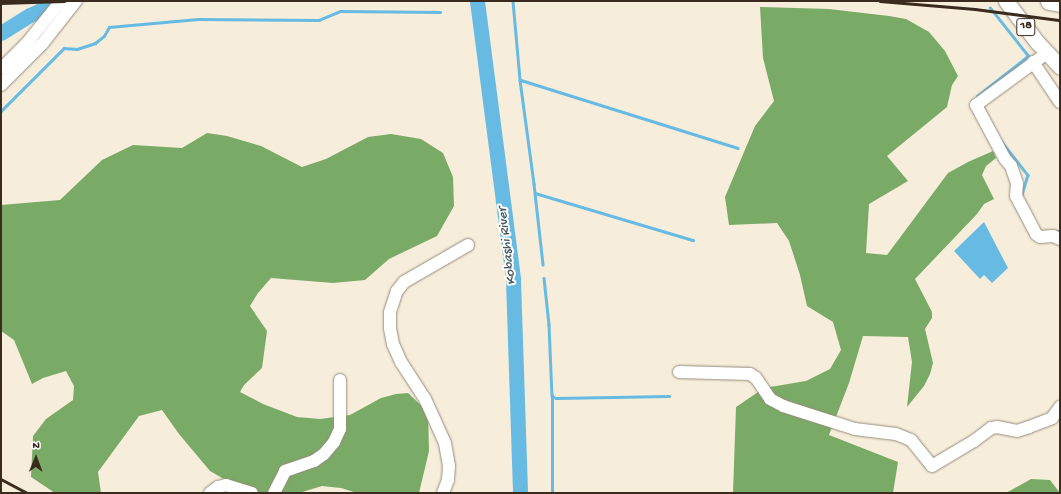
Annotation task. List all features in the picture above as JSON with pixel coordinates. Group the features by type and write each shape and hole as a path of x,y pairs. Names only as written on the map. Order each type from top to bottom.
{"highway":[{"path":"1049,1 1060,3"}],"main road":[{"name":"18","path":"1006,1 1060,72"},
{"name":"18","path":"1047,53 1060,67"}],"street":[{"path":"1,69 43,24 61,1"},
{"path":"1,85 54,29 76,1"},
{"path":"1047,53 976,106 1005,159 1011,166 1017,184 1016,196 1036,234 1040,237 1053,236 1060,239"},
{"path":"1033,62 1060,102"},
{"path":"443,493 448,480 449,466 445,443 424,399 398,356 390,328 390,312 397,291 404,282 468,245"},
{"path":"679,372 750,374 756,378 770,399 783,406 854,429 896,434 911,440 932,466 974,441 992,428 997,427 1017,431 1056,421 1060,408"},
{"path":"274,493 284,471 314,461 324,454 334,442 340,429 340,380"},
{"path":"210,493 218,486 226,485 252,493"}],"green space":[{"path":"760,7 829,9 906,19 929,32 945,51 958,76 952,85 947,107 887,156 908,181 869,204 866,253 887,255 948,173 993,151 996,158 986,166 982,175 994,199 984,204 977,214 915,279 932,312 932,318 925,329 933,363 930,374 924,386 907,407 912,362 908,337 863,336 849,383 829,435 898,462 893,493 733,493 736,407 764,388 806,381 830,369 841,350 833,322 807,306 800,275 789,241 777,223 729,225 725,197 755,126 774,101 763,58"},
{"path":"207,133 227,136 261,146 302,167 326,159 368,137 391,134 421,139 443,153 453,177 454,206 437,236 389,259 365,280 333,283 271,278 258,293 250,306 267,331 262,368 244,385 240,392 263,404 297,417 320,419 350,415 381,398 396,394 408,393 428,412 429,451 419,493 357,493 341,488 322,486 299,493 248,493 210,471 179,434 162,410 139,416 98,472 101,493 55,493 31,477 33,436 46,419 73,400 74,386 66,371 43,378 32,384 14,340 1,331 1,205 60,200 102,160 133,145 182,148"},
{"path":"1031,479 1050,480 1060,493 1006,493"}],"water":[{"path":"984,222 1008,268 992,283 984,275 980,279 954,251"}],"waterway":[{"path":"1,33 30,15 60,1"},
{"name":"Kobashi River","path":"477,1 513,280 520,493"},
{"path":"513,1 520,80 543,264"},
{"path":"977,96 1028,56 990,8"},
{"path":"1,111 64,48 77,49 95,43 104,36 109,27 198,19 319,20 340,11 440,12"},
{"path":"521,80 738,148"},
{"path":"1002,142 1028,175 1022,195"},
{"path":"535,193 693,240"},
{"path":"1053,231 1060,231"},
{"path":"544,278 549,325 552,396 556,398 669,396"},
{"path":"552,396 552,493"}],"railway":[{"path":"1,3 64,1"},
{"path":"880,1 975,9 1060,20"},
{"path":"1,479 27,493"}]}
